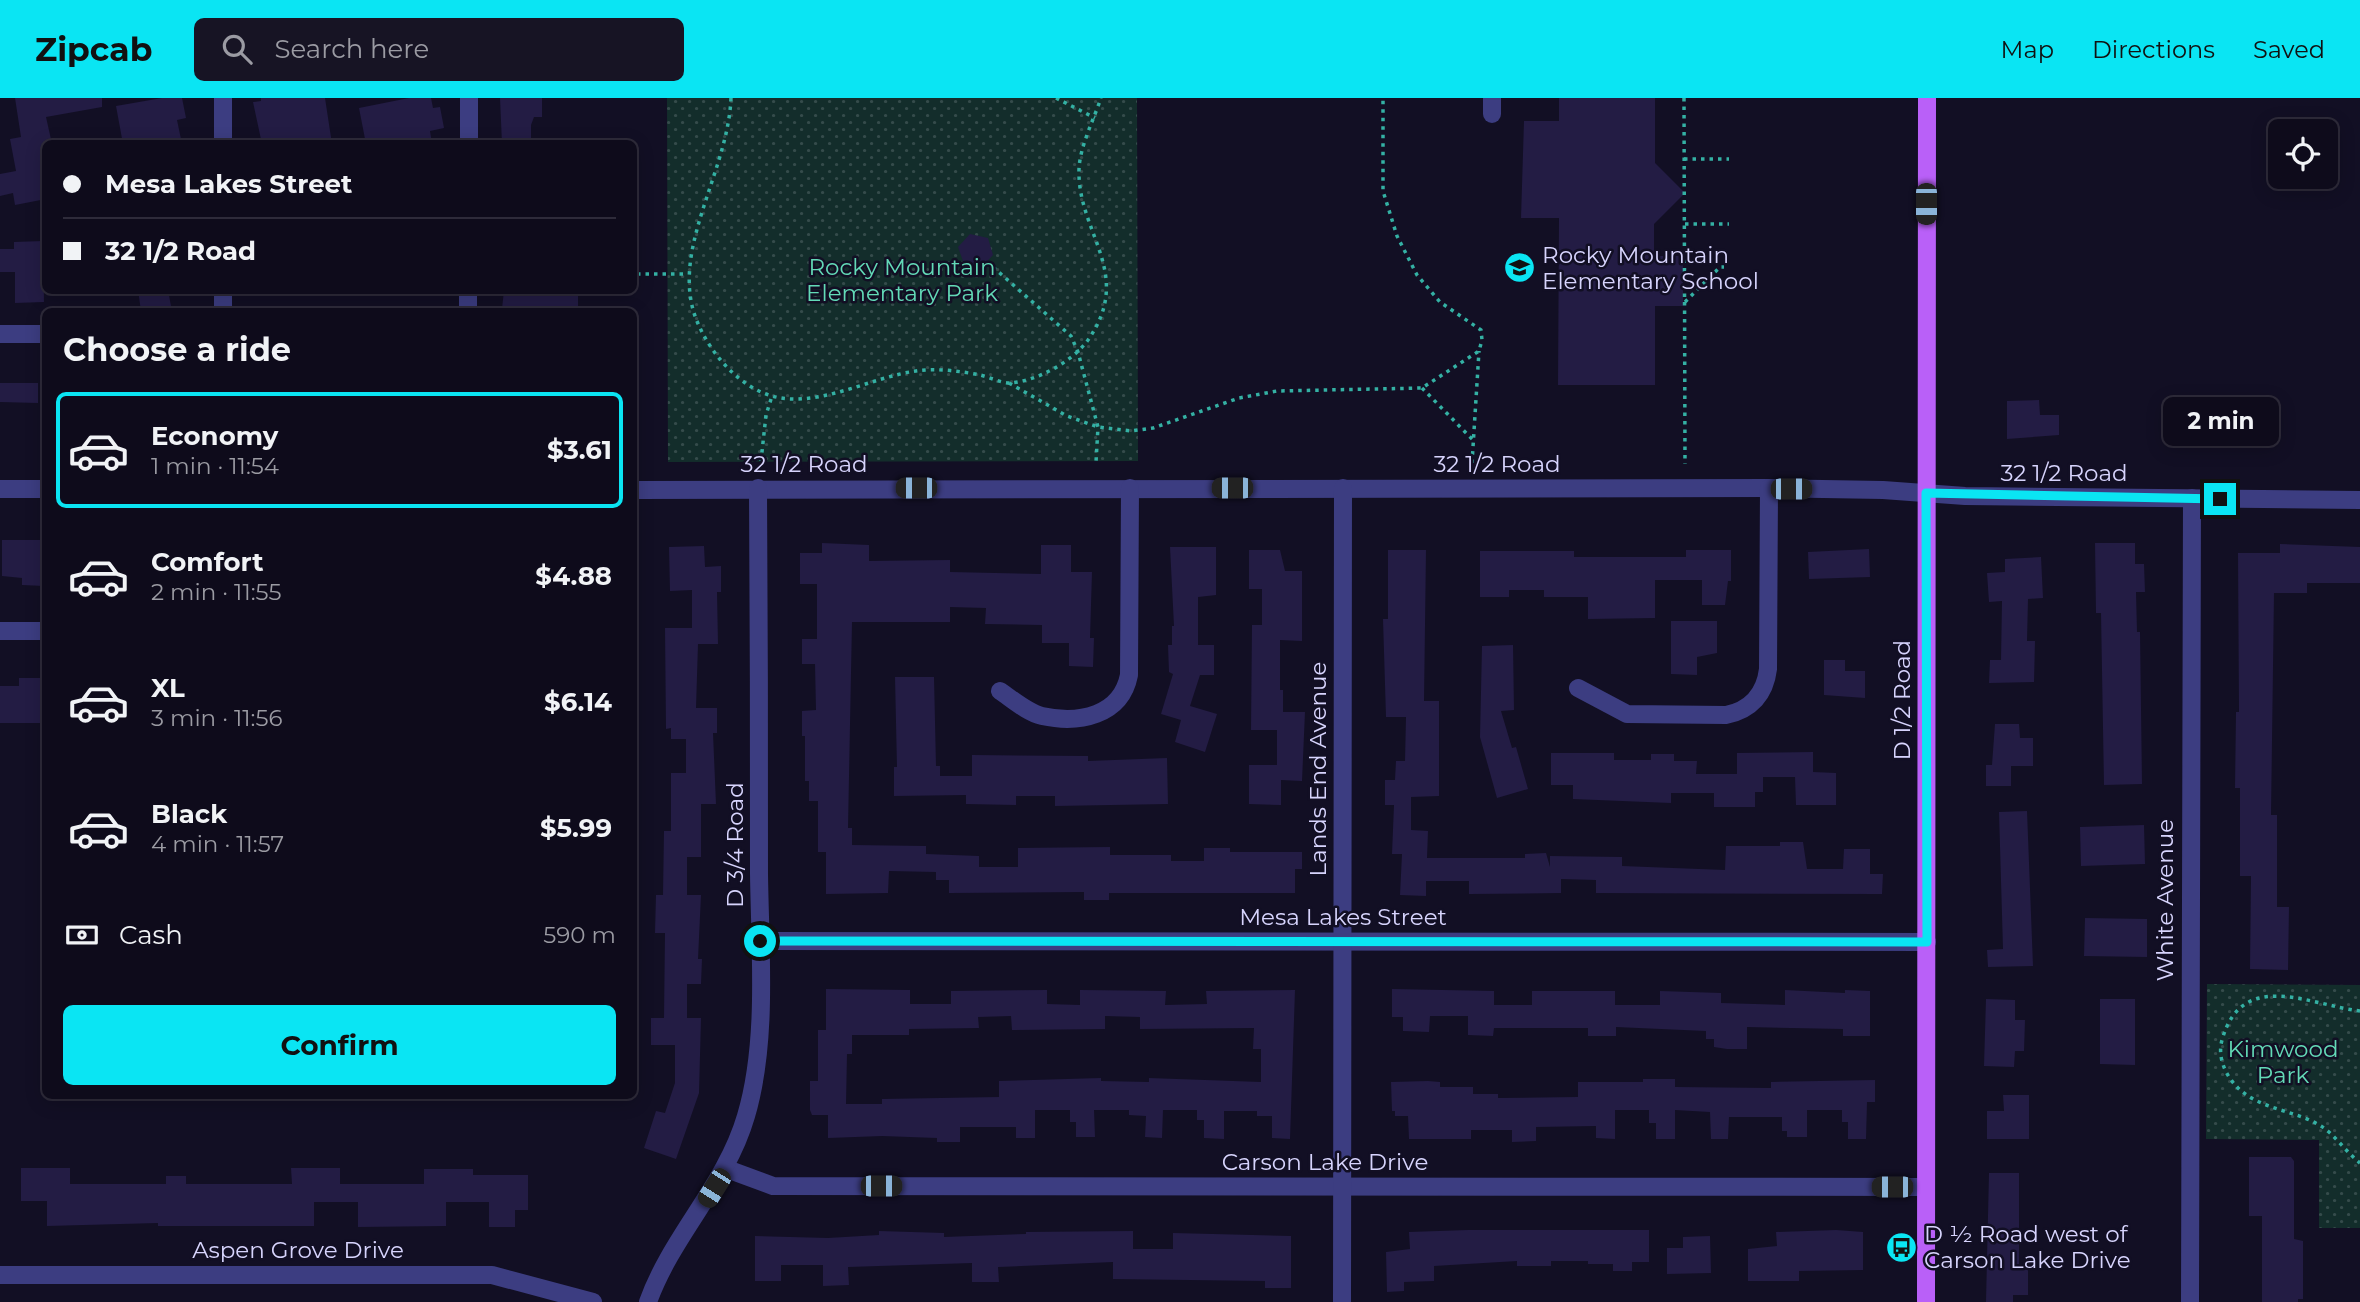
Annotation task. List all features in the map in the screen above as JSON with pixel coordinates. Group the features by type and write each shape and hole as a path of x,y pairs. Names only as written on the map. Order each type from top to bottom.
{"main road":[{"name":"D 1/2 Road","path":"1926,1302 1927,98"}],"street":[{"path":"223,98 223,140"},
{"path":"469,98 469,140"},
{"path":"0,334 42,334"},
{"name":"D 3/4 Road","path":"648,1302 665,1266 727,1169 738,1143 754,1086 758,1057 758,488"},
{"path":"1000,691 1041,716 1095,716 1115,704 1122,696 1129,675 1130,488"},
{"name":"Lands End Avenue","path":"1342,1302 1343,488"},
{"path":"1578,688 1627,713 1726,715 1737,712 1756,699 1763,690 1768,668 1769,488"},
{"name":"32 1/2 Road","path":"637,490 1769,488 2360,500"},
{"path":"0,489 42,489"},
{"name":"White Avenue","path":"2190,1302 2192,498"},
{"path":"0,631 42,631"},
{"name":"Mesa Lakes Street","path":"760,941 1927,942"},
{"name":"Carson Lake Drive","path":"727,1169 773,1186 1926,1187"},
{"name":"Aspen Grove Drive","path":"0,1275 492,1275 593,1302"}],"path":[{"path":"731,98 725,147 687,274 694,314 708,343 727,366 750,385 772,396 803,397 825,394 883,377 919,370 979,375 1009,383 1067,416 1098,427 1131,431 1153,428 1239,398 1277,391 1422,388 1479,351"},
{"path":"1056,98 1095,118"},
{"path":"1009,383 1050,370 1078,352 1099,319 1107,290 1106,264 1081,191 1079,166 1101,98"},
{"path":"1383,98 1383,191 1397,236 1417,275 1440,302 1480,330 1482,340 1472,463"},
{"path":"1684,98 1685,464"},
{"path":"1684,159 1729,159"},
{"path":"1685,224 1729,224"},
{"path":"993,267 1071,336 1078,352 1098,427 1096,462"},
{"path":"1685,302 1720,267 1724,267"},
{"path":"637,274 687,274"},
{"path":"1422,388 1474,441"},
{"path":"761,461 766,415 772,396"},
{"path":"2360,1010 2280,995 2255,998 2237,1011 2225,1028 2220,1048 2225,1072 2240,1090 2266,1106 2299,1115 2323,1127 2360,1163"}],"green space":[{"name":"Rocky Mountain Elementary Park","path":"667,98 1137,98 1138,461 668,462"},
{"name":"Kimwood Park","path":"2207,984 2360,985 2360,1228 2319,1228 2319,1140 2206,1139"}],"building":[{"path":"15,98 102,98 102,107 46,117 51,140 42,140 42,200 15,205 13,193 0,196 0,174 16,171 10,139 21,137"},
{"path":"162,98 182,98 186,118 177,120 181,140 122,140 116,106"},
{"path":"261,98 325,98 331,140 261,140 253,102 261,101"},
{"path":"409,98 431,98 433,108 440,107 444,128 430,131 431,140 365,140 359,108"},
{"path":"500,98 542,98 542,117 534,117 531,140 502,140"},
{"name":"Rocky Mountain Elementary School","path":"1559,98 1655,98 1655,163 1685,193 1654,224 1654,256 1683,256 1683,306 1655,306 1655,385 1558,385 1559,218 1521,218 1524,121 1559,121"},
{"path":"970,234 988,238 993,255 981,268 964,264 958,247"},
{"path":"42,241 44,302 15,303 15,272 0,272 0,249 14,249 14,242"},
{"path":"139,294 169,294 171,306 141,308"},
{"path":"504,294 578,294 578,308 502,308"},
{"path":"0,383 38,383 38,403 0,402"},
{"path":"2039,400 2040,415 2059,415 2059,435 2007,439 2007,401"},
{"path":"2,540 42,540 42,586 22,585 22,578 2,576"},
{"path":"822,543 869,545 869,561 950,560 950,572 1041,574 1041,545 1071,545 1071,572 1092,572 1090,638 1094,638 1093,667 1069,666 1069,643 1042,643 1042,625 985,624 986,608 950,607 950,622 852,622 848,828 852,828 852,845 926,846 926,854 979,856 979,867 1018,867 1018,848 1110,847 1110,855 1171,855 1171,861 1204,861 1204,848 1230,848 1230,852 1302,852 1302,869 1295,869 1295,893 1109,893 1109,900 1084,900 1084,892 949,893 949,880 936,880 936,872 889,871 888,893 826,894 826,852 818,852 818,801 809,801 809,781 805,781 805,736 802,736 802,711 816,710 815,664 802,664 802,639 817,639 817,584 800,584 800,553 822,553"},
{"path":"2095,543 2135,543 2135,564 2144,564 2145,592 2136,592 2137,632 2140,632 2142,784 2104,785 2101,613 2096,613"},
{"path":"2280,544 2360,547 2360,583 2307,583 2307,593 2274,593 2271,815 2277,815 2277,907 2289,907 2288,970 2250,969 2251,876 2240,876 2240,788 2235,788 2236,712 2239,712 2238,553 2280,553"},
{"path":"704,546 705,567 721,566 721,592 717,592 718,644 698,644 696,708 717,708 717,733 713,733 716,804 701,804 701,857 687,857 687,895 701,895 698,959 702,959 701,984 687,984 687,1018 701,1018 699,1093 676,1159 644,1148 656,1111 665,1113 675,1083 675,1045 651,1045 651,1018 664,1018 665,933 655,933 656,895 663,895 664,831 671,831 671,773 686,773 686,739 671,739 671,728 666,729 665,628 692,628 692,590 670,591 669,547"},
{"path":"1170,547 1216,547 1216,595 1198,597 1198,645 1214,645 1214,675 1200,675 1190,706 1217,714 1205,752 1175,742 1181,720 1161,714 1173,674 1169,672 1168,645 1172,645 1174,626"},
{"path":"1869,549 1870,577 1809,579 1808,552"},
{"path":"1249,550 1280,550 1285,571 1302,571 1302,641 1280,640 1280,690 1283,690 1283,712 1305,712 1302,781 1281,780 1281,805 1249,804 1249,765 1277,765 1277,730 1251,730 1252,625 1262,625 1262,589 1249,589"},
{"path":"1388,550 1426,550 1424,701 1439,701 1439,796 1411,797 1411,830 1428,831 1427,858 1525,858 1525,854 1546,853 1550,867 1550,856 1622,857 1622,866 1725,870 1726,846 1780,846 1780,842 1803,842 1807,869 1843,869 1844,849 1870,849 1870,874 1883,874 1882,894 1596,893 1596,880 1561,879 1561,893 1469,894 1469,881 1426,881 1426,896 1400,895 1402,854 1392,854 1394,805 1385,805 1385,780 1395,780 1396,761 1405,761 1406,717 1386,717 1383,619 1388,619"},
{"path":"1686,550 1731,550 1731,581 1728,581 1725,605 1702,605 1702,580 1655,580 1655,618 1588,619 1588,597 1544,597 1544,590 1509,590 1509,597 1480,597 1480,551 1574,551 1574,557 1686,557"},
{"path":"2041,557 2043,598 2028,599 2027,641 2035,641 2034,682 1989,683 1990,660 2001,660 2002,601 1989,602 1987,573 2005,572 2005,559"},
{"path":"1671,621 1717,621 1717,653 1697,657 1697,675 1671,674"},
{"path":"1513,645 1514,710 1501,711 1512,748 1516,747 1528,789 1497,798 1480,737 1482,646"},
{"path":"1824,660 1845,660 1845,671 1865,671 1865,698 1824,695"},
{"path":"895,677 934,677 936,766 940,766 940,776 972,776 972,755 1088,756 1088,761 1167,758 1168,804 1055,806 1055,796 1016,796 1016,805 966,804 966,795 894,796 894,767 897,767"},
{"path":"19,678 41,678 41,723 0,723 0,686 19,686"},
{"path":"1995,724 2019,724 2020,738 2033,738 2033,766 2011,766 2011,786 1986,786 1986,765 1992,765"},
{"path":"1813,752 1813,772 1836,773 1836,805 1796,805 1795,777 1763,777 1763,792 1755,792 1755,807 1714,807 1714,793 1671,793 1671,803 1573,799 1573,785 1551,785 1551,753 1614,753 1614,760 1651,760 1651,754 1674,754 1674,761 1697,761 1696,774 1737,774 1737,753"},
{"path":"2027,811 2033,966 1988,967 1987,950 2003,949 1999,812"},
{"path":"2144,825 2145,864 2081,866 2080,827"},
{"path":"2085,918 2147,919 2147,957 2084,956"},
{"path":"826,989 910,990 910,1004 951,1004 951,991 1047,990 1047,1004 1080,1005 1080,990 1166,991 1165,1005 1207,1004 1206,991 1295,990 1290,1139 1272,1138 1272,1116 1257,1116 1257,1111 1224,1111 1224,1139 1204,1138 1204,1120 1197,1120 1197,1110 1163,1110 1162,1138 1145,1137 1146,1116 1129,1115 1129,1110 1094,1110 1095,1137 1076,1137 1076,1122 1070,1122 1070,1110 1035,1110 1035,1138 1016,1138 1016,1127 960,1127 960,1142 937,1142 937,1138 882,1136 828,1138 828,1115 812,1115 810,1110 810,1081 818,1081 818,1030 826,1030","holes":["1011,1016 1012,1030 1105,1029 1105,1016 1140,1017 1140,1029 1254,1028 1253,1049 1261,1049 1261,1082 1149,1078 1149,1082 1101,1081 1101,1078 999,1081 999,1097 882,1099 882,1104 846,1104 847,1054 852,1054 852,1035 909,1035 909,1029 979,1028 978,1017"]},
{"path":"1392,989 1494,991 1494,1005 1532,1005 1532,991 1615,991 1615,1005 1660,1005 1660,991 1721,993 1721,1003 1785,1005 1785,990 1845,993 1845,990 1870,991 1870,1036 1843,1036 1843,1029 1747,1027 1747,1049 1727,1049 1714,1047 1714,1039 1706,1039 1706,1031 1616,1027 1616,1036 1588,1036 1588,1028 1494,1028 1493,1036 1468,1035 1468,1016 1430,1016 1429,1032 1403,1031 1403,1017 1392,1017"},
{"path":"1986,999 2015,1000 2015,1020 2025,1020 2024,1051 2015,1051 2014,1067 1984,1066"},
{"path":"2100,999 2135,999 2135,1065 2100,1064"},
{"path":"1643,1079 1675,1079 1675,1087 1771,1088 1771,1082 1875,1080 1875,1102 1867,1102 1866,1139 1848,1139 1848,1122 1842,1122 1842,1110 1807,1110 1807,1137 1787,1137 1787,1131 1782,1131 1782,1117 1729,1117 1728,1139 1711,1139 1710,1112 1675,1110 1675,1139 1656,1139 1656,1123 1649,1123 1649,1110 1615,1110 1615,1139 1596,1138 1596,1126 1536,1127 1536,1141 1512,1142 1512,1130 1471,1130 1471,1139 1409,1139 1408,1116 1395,1116 1395,1111 1392,1111 1391,1082 1440,1082 1440,1087 1473,1087 1473,1094 1498,1094 1498,1098 1578,1097 1578,1082 1643,1082"},
{"path":"2003,1095 2029,1095 2029,1139 1987,1139 1987,1111 2004,1111"},
{"path":"2249,1157 2291,1157 2294,1161 2294,1239 2303,1241 2303,1299 2298,1299 2298,1302 2262,1302 2262,1216 2249,1216"},
{"path":"21,1168 70,1168 70,1184 166,1184 166,1176 186,1176 186,1184 292,1184 291,1168 340,1168 340,1184 424,1184 424,1169 473,1169 473,1175 528,1175 528,1210 515,1210 515,1227 489,1227 489,1202 446,1202 446,1226 358,1227 358,1202 314,1202 314,1226 158,1226 158,1223 47,1226 47,1201 21,1201"},
{"path":"1989,1173 2019,1173 2019,1265 2028,1265 2028,1295 2013,1295 2013,1302 1986,1302"},
{"path":"1649,1230 1649,1262 1632,1262 1632,1271 1613,1271 1613,1264 1588,1264 1588,1261 1551,1261 1551,1266 1517,1266 1517,1261 1434,1266 1434,1281 1404,1282 1404,1291 1387,1292 1386,1252 1410,1249 1409,1232"},
{"path":"879,1231 944,1233 944,1237 1026,1232 1133,1231 1133,1249 1173,1249 1173,1233 1291,1236 1291,1288 1265,1288 1265,1281 1113,1279 1113,1262 998,1267 999,1282 972,1282 972,1263 848,1267 849,1285 823,1286 823,1265 781,1265 781,1281 755,1281 755,1236 828,1238 879,1235"},
{"path":"1776,1232 1863,1232 1863,1270 1799,1271 1799,1281 1748,1281 1748,1249 1777,1246"},
{"path":"1710,1236 1711,1273 1667,1274 1667,1248 1683,1248 1683,1237"}],"place":[{"name":"Rocky Mountain Elementary School","path":"1519,268"},
{"name":"D ½ Road west of Carson Lake Drive","path":"1901,1247"}],"route":[{"path":"760,941 1927,942 1926,493 1965,496 2220,499"}]}
